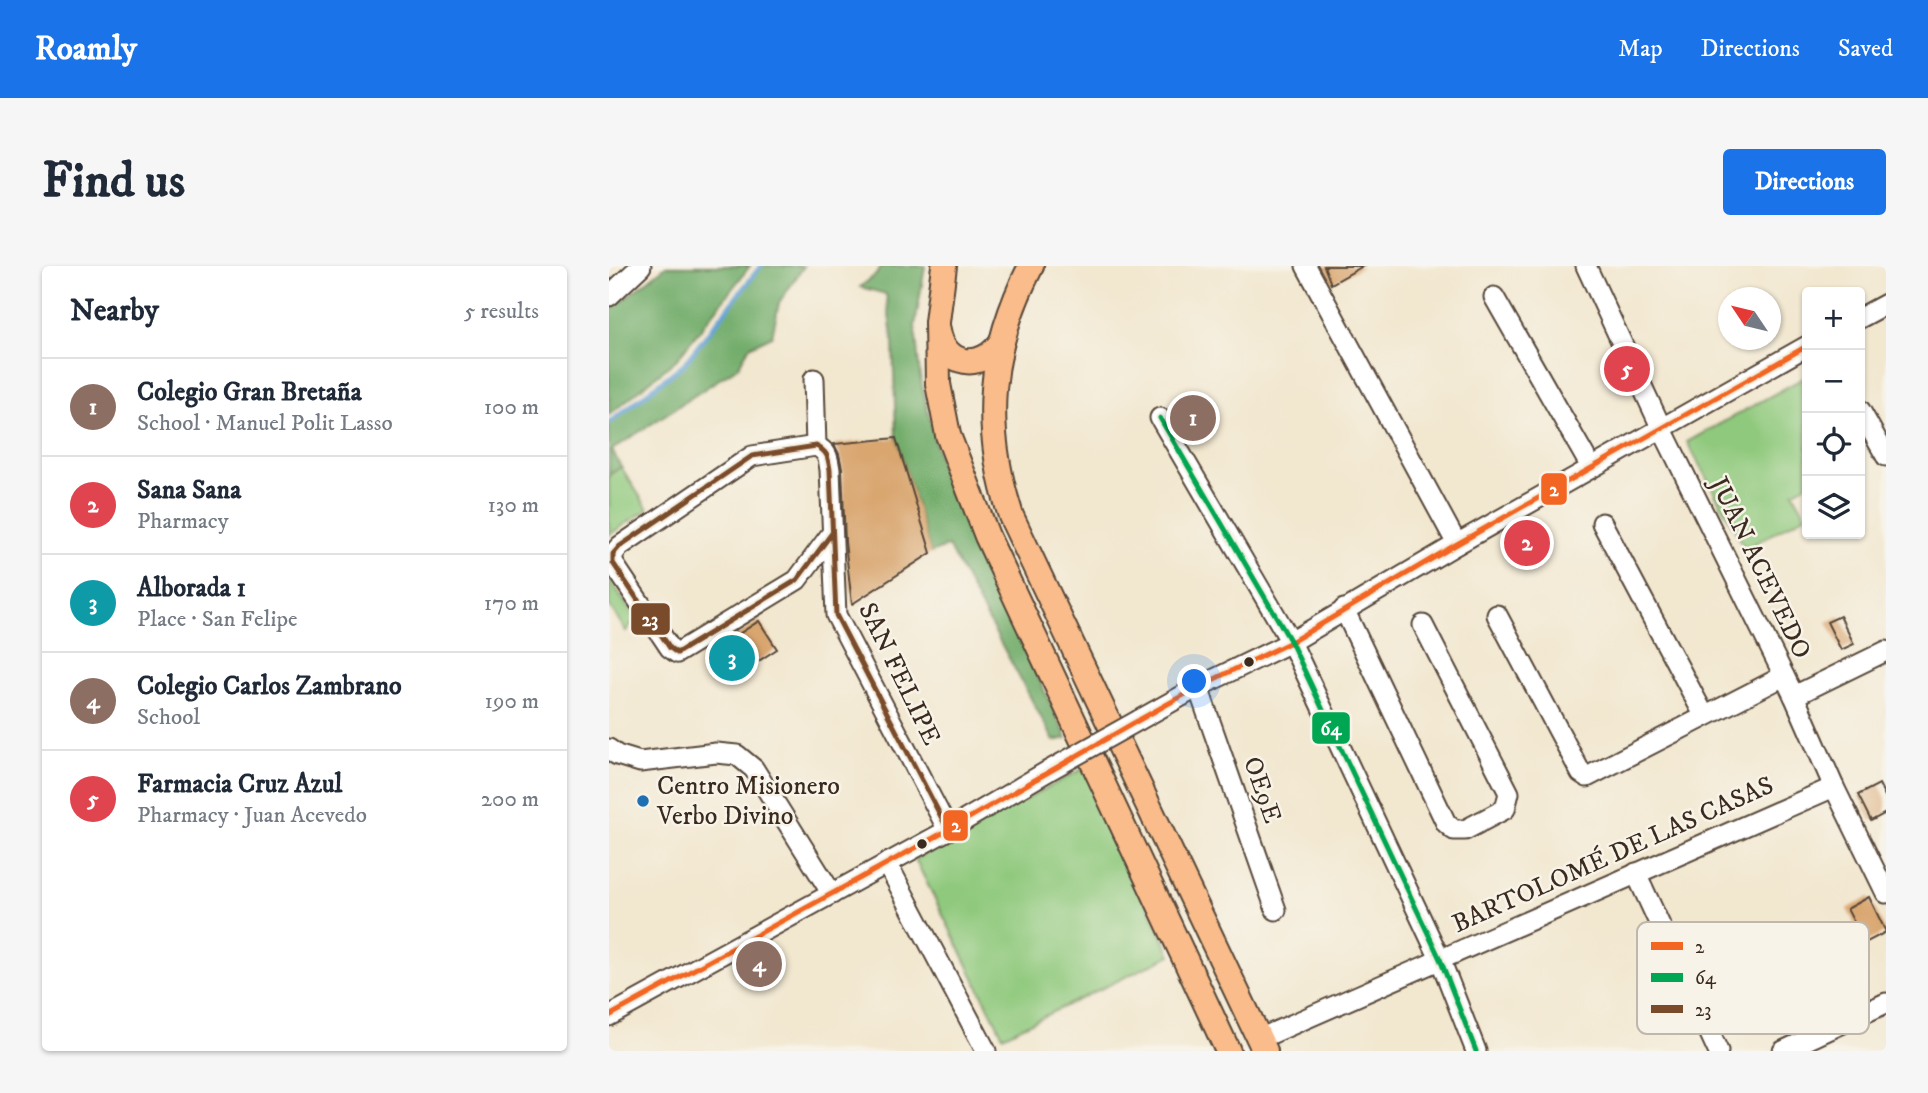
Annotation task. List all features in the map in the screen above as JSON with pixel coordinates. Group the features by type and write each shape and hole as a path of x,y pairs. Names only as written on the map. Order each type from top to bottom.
{"main road":[{"path":"944,266 937,322 938,384 948,435 987,536 1228,1051"},
{"path":"1031,266 1016,296 1002,341 992,414 994,449 1000,482 1011,516 1262,1045"},
{"path":"937,322 939,339 945,349 963,361 985,359 994,353 1002,341"}],"street":[{"path":"609,296 641,266"},
{"path":"1306,266 1457,544"},
{"name":"JUAN ACEVEDO","path":"1586,266 1661,428 1794,696 1833,787 1886,893"},
{"path":"1494,297 1591,467"},
{"path":"1865,315 1886,304"},
{"path":"609,1016 949,830 1198,687 1291,642 1591,467 1802,349"},
{"path":"814,379 816,446 752,456 619,546 613,554 613,563 670,648 677,653 797,580 832,533"},
{"path":"1862,413 1886,456"},
{"path":"1160,418 1291,642 1440,959 1476,1051"},
{"name":"SAN FELIPE","path":"816,446 828,455 836,615 949,830"},
{"path":"1602,523 1704,715"},
{"path":"1344,609 1446,823 1454,830 1465,830 1505,809 1509,793 1423,625"},
{"path":"1497,614 1584,776 1590,776 1784,676"},
{"path":"1794,696 1886,651"},
{"name":"OE9E","path":"1198,687 1276,910"},
{"path":"609,749 617,755 641,762 716,753 737,755 754,769 832,894"},
{"name":"BARTOLOMÉ DE LAS CASAS","path":"1262,1045 1440,959 1833,787"},
{"path":"887,863 986,1051"},
{"path":"1636,873 1659,922"},
{"path":"1869,1011 1886,1003"},
{"path":"1711,1034 1719,1051"},
{"path":"1783,1051 1819,1034"}],"green space":[{"path":"666,266 750,266 677,359 609,415 609,311"},
{"path":"761,266 804,266 779,303 772,336 749,347 739,366 612,450 621,467 609,475 609,423 684,364"},
{"path":"881,266 925,266 915,326 920,376 943,478 1067,738 1054,741 948,546 931,553 896,438 893,343 886,294 860,287 878,273"},
{"path":"1802,379 1802,487 1793,492 1802,508 1802,517 1745,549 1687,442"},
{"path":"621,467 648,509 609,535 609,475"},
{"path":"609,579 636,619 626,631 609,605"},
{"path":"1084,768 1171,955 1003,1036 915,859"}],"building":[{"path":"1324,266 1363,266 1331,284"},
{"path":"896,438 931,553 852,604 845,542 842,468 834,444"},
{"path":"1840,616 1854,644 1841,650 1827,622"},
{"path":"759,621 777,649 728,681 711,652"},
{"path":"1879,784 1886,798 1886,813 1871,821 1858,795"},
{"path":"1869,897 1886,932 1869,941 1869,922 1854,922 1847,909"}],"waterway":[{"path":"609,423 684,364 761,266"}],"transit line":[{"name":"2","path":"609,1016 948,830 1198,687 1291,642 1457,544 1802,349"},
{"name":"64","path":"1160,418 1291,642 1440,959 1476,1051"},
{"name":"23","path":"832,533 797,580 677,653 670,648 613,563 613,554 620,546 752,456 816,446 823,450 830,470 836,615 948,830"}],"place":[{"name":"Farmacia Cruz Azul","path":"1627,369"},
{"name":"Colegio Gran Bretaña","path":"1193,418"},
{"name":"Sana Sana","path":"1527,543"},
{"name":"Alborada 1","path":"732,658"},
{"name":"Centro Misionero Verbo Divino","path":"643,801"},
{"name":"Colegio Carlos Zambrano","path":"759,964"}]}
